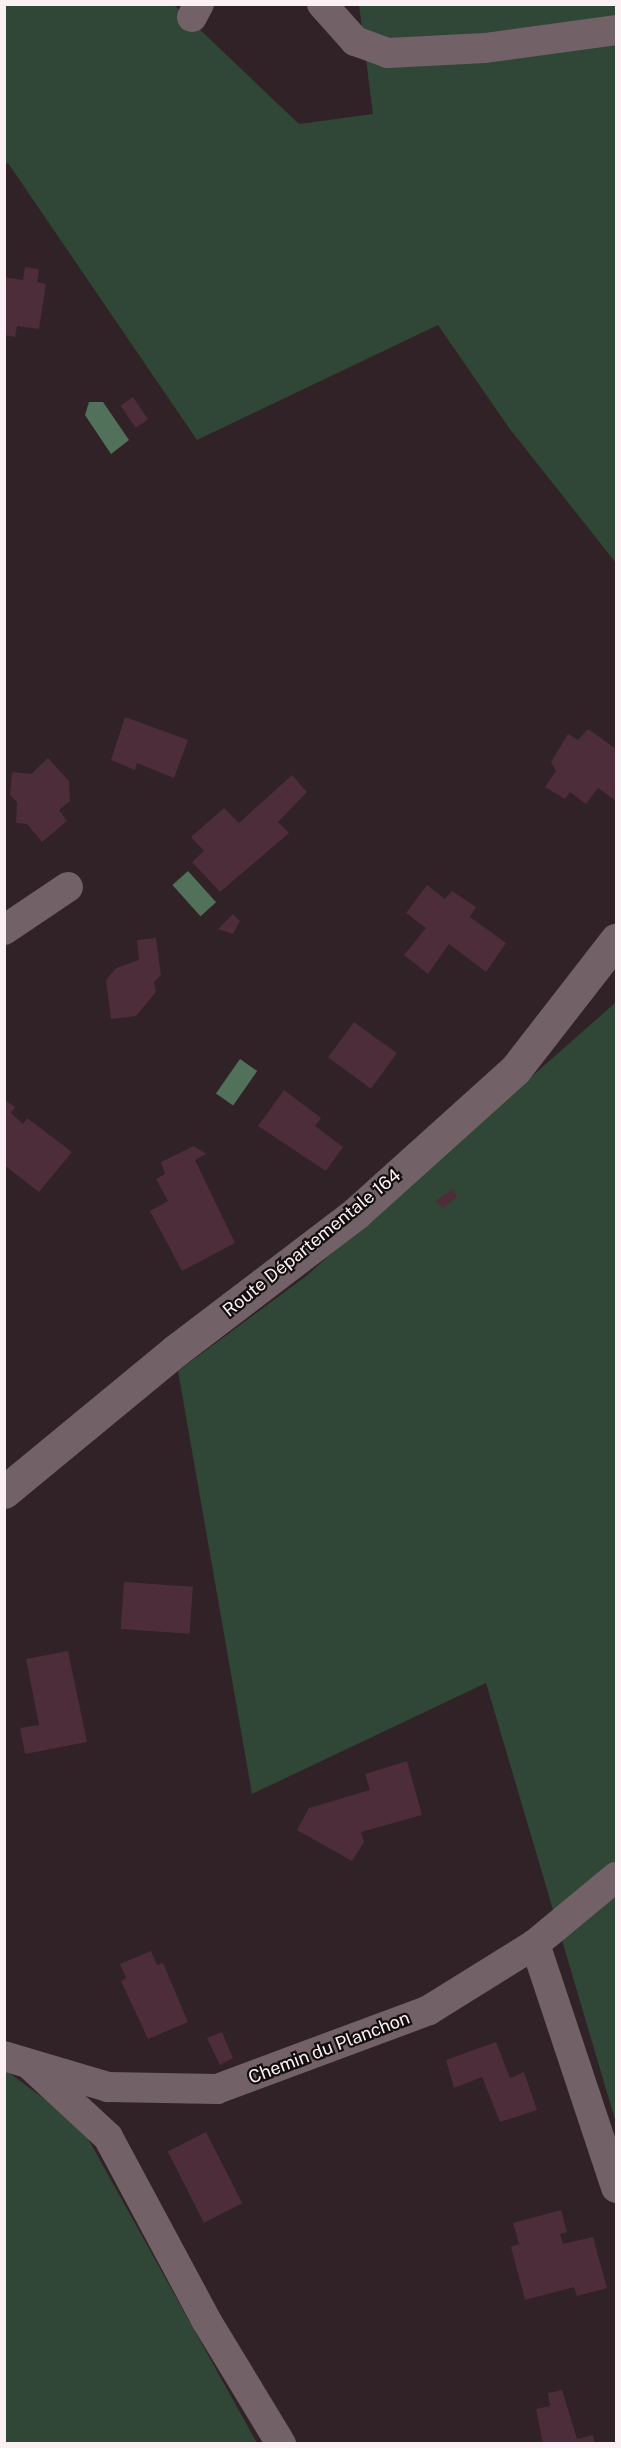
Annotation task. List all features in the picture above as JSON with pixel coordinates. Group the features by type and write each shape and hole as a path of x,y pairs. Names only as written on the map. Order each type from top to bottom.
{"street":[{"path":"322,4 355,40 388,53 485,48 616,30"},
{"path":"4,930 68,887"},
{"name":"Route Départementale 164","path":"4,1492 176,1351 356,1213 515,1070 616,940"},
{"name":"Chemin du Planchon","path":"14,2058 108,2087 217,2090 429,2010 535,1944 616,1877"},
{"path":"535,1944 616,2188"},
{"path":"14,2058 108,2137 207,2320 281,2444"}],"shaded area":[{"path":"5,5 174,5 299,124 373,114 359,5 616,5 616,563 509,428 438,325 197,440 8,163 5,165"},
{"path":"89,402 103,402 129,440 111,454 85,415"},
{"path":"188,871 216,902 200,916 172,885"},
{"path":"616,1002 616,2123 486,1683 252,1794 178,1371 305,1277"},
{"path":"240,1059 257,1071 233,1105 216,1093"},
{"path":"4,2069 81,2126 257,2443 5,2443"}],"building":[{"path":"25,267 39,269 37,282 46,284 39,329 17,326 15,337 4,335 4,277 23,280"},
{"path":"133,397 148,419 136,428 121,405"},
{"path":"125,717 188,740 174,778 137,763 135,770 111,760"},
{"path":"588,729 616,749 616,801 598,788 586,804 570,792 565,799 545,787 556,771 551,762 568,734 578,740"},
{"path":"48,758 69,781 70,801 59,810 67,821 42,842 27,824 16,823 17,802 10,795 12,772 31,774"},
{"path":"292,775 307,792 278,822 289,833 220,892 192,862 204,851 191,837 224,808 239,823"},
{"path":"427,885 445,899 452,891 476,907 470,917 506,943 486,972 449,944 428,974 404,955 426,928 406,913"},
{"path":"233,914 240,921 233,934 218,929"},
{"path":"156,938 161,975 154,982 156,992 136,1016 111,1019 106,980 116,968 139,960 137,940"},
{"path":"354,1022 397,1053 371,1089 328,1058"},
{"path":"284,1090 321,1118 315,1126 343,1147 326,1171 258,1126"},
{"path":"4,1099 15,1107 11,1113 23,1124 27,1118 72,1152 39,1192 4,1165"},
{"path":"194,1146 206,1154 195,1160 235,1243 182,1271 150,1211 168,1201 156,1179 165,1174 161,1162"},
{"path":"453,1189 457,1197 443,1208 436,1200"},
{"path":"124,1582 193,1587 190,1634 121,1629"},
{"path":"68,1651 87,1742 25,1754 20,1728 39,1725 26,1659"},
{"path":"407,1761 422,1815 361,1832 364,1842 352,1861 297,1830 309,1808 370,1790 365,1774"},
{"path":"151,1951 157,1965 163,1963 188,2022 148,2039 121,1981 126,1978 120,1964"},
{"path":"222,2032 233,2058 220,2065 207,2038"},
{"path":"496,2042 510,2078 524,2072 537,2110 500,2122 482,2077 454,2088 446,2060"},
{"path":"206,2132 242,2203 204,2223 168,2152"},
{"path":"561,2210 567,2232 560,2234 563,2244 593,2237 607,2288 577,2296 574,2287 525,2300 511,2247 519,2244 513,2223"},
{"path":"562,2390 577,2439 593,2435 595,2444 543,2444 536,2409 550,2406 548,2393"}]}
